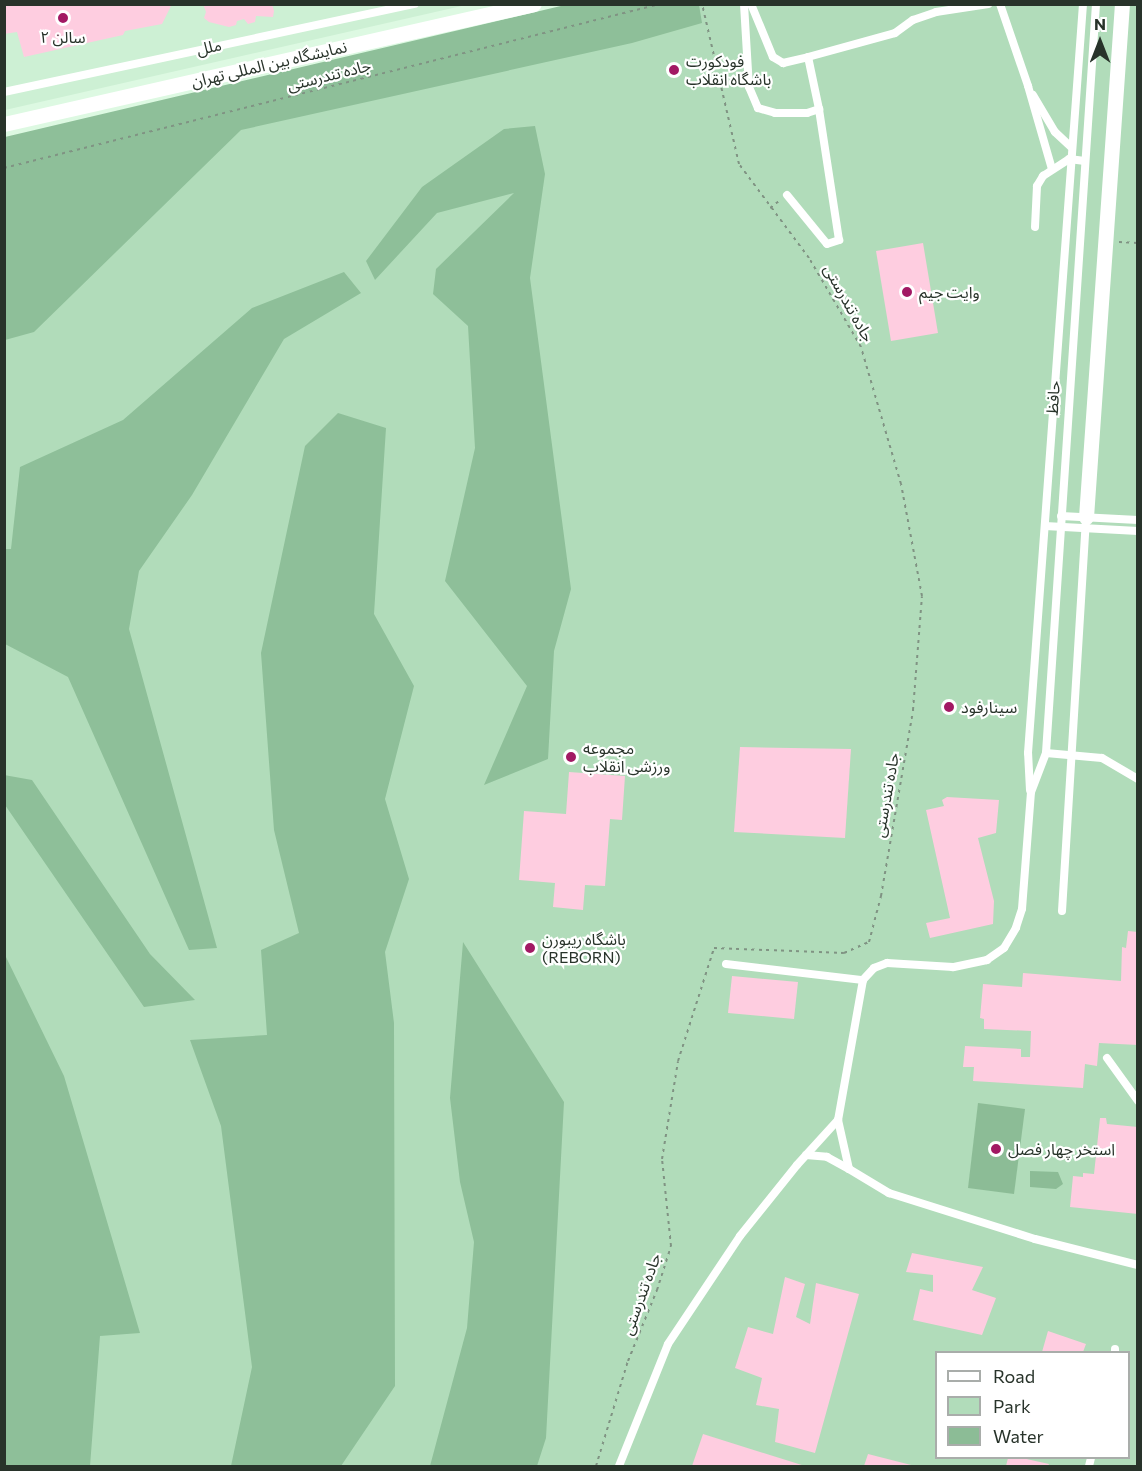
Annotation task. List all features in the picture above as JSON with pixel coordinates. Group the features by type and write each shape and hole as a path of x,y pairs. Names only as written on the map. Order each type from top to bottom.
{"street":[{"name":"نمایشگاه بین المللی تهران","path":"4,124 534,4"},
{"path":"1085,523 1122,4"}],"lane":[{"name":"ملل","path":"4,92 415,4"},
{"path":"744,4 749,87 758,108 775,113 807,113 819,109"},
{"path":"751,4 773,57 783,63 895,33 913,20 936,12 988,4"},
{"path":"1000,4 1028,86 1052,169"},
{"name":"حافظ","path":"1031,792 1028,753 1069,159 1083,4"},
{"name":"حافظ","path":"1031,792 1046,753 1096,4"},
{"path":"787,195 827,244 839,240 819,109 808,57"},
{"path":"1028,86 1055,132 1070,146"},
{"path":"1035,227 1037,186 1052,169 1069,159 1085,161"},
{"path":"1061,516 1085,523 1137,531"},
{"path":"1045,526 1061,527 1137,520"},
{"path":"1062,911 1085,523"},
{"path":"1046,753 1102,758 1137,779"},
{"path":"849,1169 838,1120 863,980 874,968 887,963 953,967 987,960 1004,948 1016,928 1022,909 1031,792"},
{"path":"726,964 863,980"},
{"path":"1107,1058 1137,1101"},
{"path":"619,1467 668,1344 740,1236 806,1155 838,1120"},
{"path":"806,1155 827,1157 890,1193 1035,1239 1137,1265"}],"path":[{"name":"جاده تندرستی","path":"4,168 660,4"},
{"name":"جاده تندرستی","path":"596,1467 628,1361 657,1290 671,1246 662,1159 678,1061 714,948 844,953 869,942 881,896 913,710 922,596 901,484 861,347 810,258 739,164 702,4"}],"shaded area":[{"path":"5,4 466,5 5,110"},
{"path":"565,5 699,5 702,23 632,43 241,130 34,332 5,340 5,137"},
{"path":"535,126 545,174 530,278 571,589 554,651 548,759 484,785 527,686 445,581 475,448 468,326 433,294 436,269 514,193 437,213 375,280 366,261 422,187 504,129"},
{"path":"344,272 361,293 284,339 192,495 139,571 129,629 217,948 189,950 68,677 5,644 5,549 11,549 20,467 123,420 252,308"},
{"path":"338,413 386,428 374,614 414,686 385,799 409,879 385,952 394,1023 395,1386 341,1466 231,1466 252,1367 221,1126 190,1040 267,1035 261,950 299,933 274,830 261,653 305,446"},
{"path":"4,775 32,780 150,954 195,1000 144,1007 5,805"},
{"path":"463,942 564,1102 546,1438 537,1466 430,1466 467,1328 474,1242 460,1182 450,1098"},
{"path":"5,955 64,1076 140,1333 100,1336 90,1466 5,1466"}],"green space":[{"name":"مجموعه ورزشی انقلاب","path":"635,5 1137,5 1137,1466 5,1466 4,162"}],"water":[{"name":"استخر چهار فصل","path":"978,1103 1025,1109 1014,1194 968,1188"},
{"path":"1030,1171 1058,1172 1063,1184 1056,1189 1030,1187"}],"building":[{"name":"سالن ۲","path":"4,4 172,4 162,24 24,57 17,32 4,34"},
{"path":"203,4 272,4 274,11 273,17 256,16 255,22 248,24 244,19 229,27 209,22 204,18 206,12"},
{"name":"وایت جیم","path":"923,243 938,333 891,341 876,251"},
{"path":"740,747 851,749 845,838 734,832"},
{"path":"569,772 625,776 622,820 610,819 605,886 585,885 583,910 553,907 555,883 519,880 524,811 566,814"},
{"path":"947,797 999,800 996,833 978,838 994,901 993,924 930,938 926,923 950,918 926,810 944,806 942,800"},
{"path":"1128,931 1138,932 1138,1045 1099,1043 1097,1066 1085,1064 1083,1088 973,1081 974,1067 963,1067 965,1046 1021,1049 1021,1057 1030,1057 1031,1031 984,1029 984,1019 980,1018 983,984 1022,987 1023,973 1121,981 1122,947 1126,948"},
{"path":"732,976 798,982 794,1019 728,1013"},
{"path":"1100,1118 1106,1118 1107,1124 1138,1127 1138,1214 1070,1207 1073,1176 1083,1177 1083,1173 1094,1174"},
{"path":"912,1253 983,1267 972,1290 996,1298 982,1335 913,1320 920,1289 933,1292 933,1275 906,1272"},
{"path":"785,1277 805,1284 796,1317 810,1324 816,1283 859,1294 815,1453 775,1442 779,1409 756,1405 762,1378 735,1368 748,1327 773,1334"},
{"path":"1048,1331 1086,1344 1083,1351 1042,1351"},
{"path":"703,1434 805,1466 692,1466"},
{"path":"868,1454 915,1466 864,1466"},
{"path":"1008,1459 1026,1459 1049,1464 1048,1466 1006,1466"}],"place":[{"name":"سالن ۲","path":"63,18"},
{"name":"فودکورت باشگاه انقلاب","path":"674,70"},
{"name":"وایت جیم","path":"907,292"},
{"name":"سینارفود","path":"949,707"},
{"name":"مجموعه ورزشی انقلاب","path":"571,757"},
{"name":"باشگاه ریبورن (REBORN)","path":"530,948"},
{"name":"استخر چهار فصل","path":"996,1149"}]}
